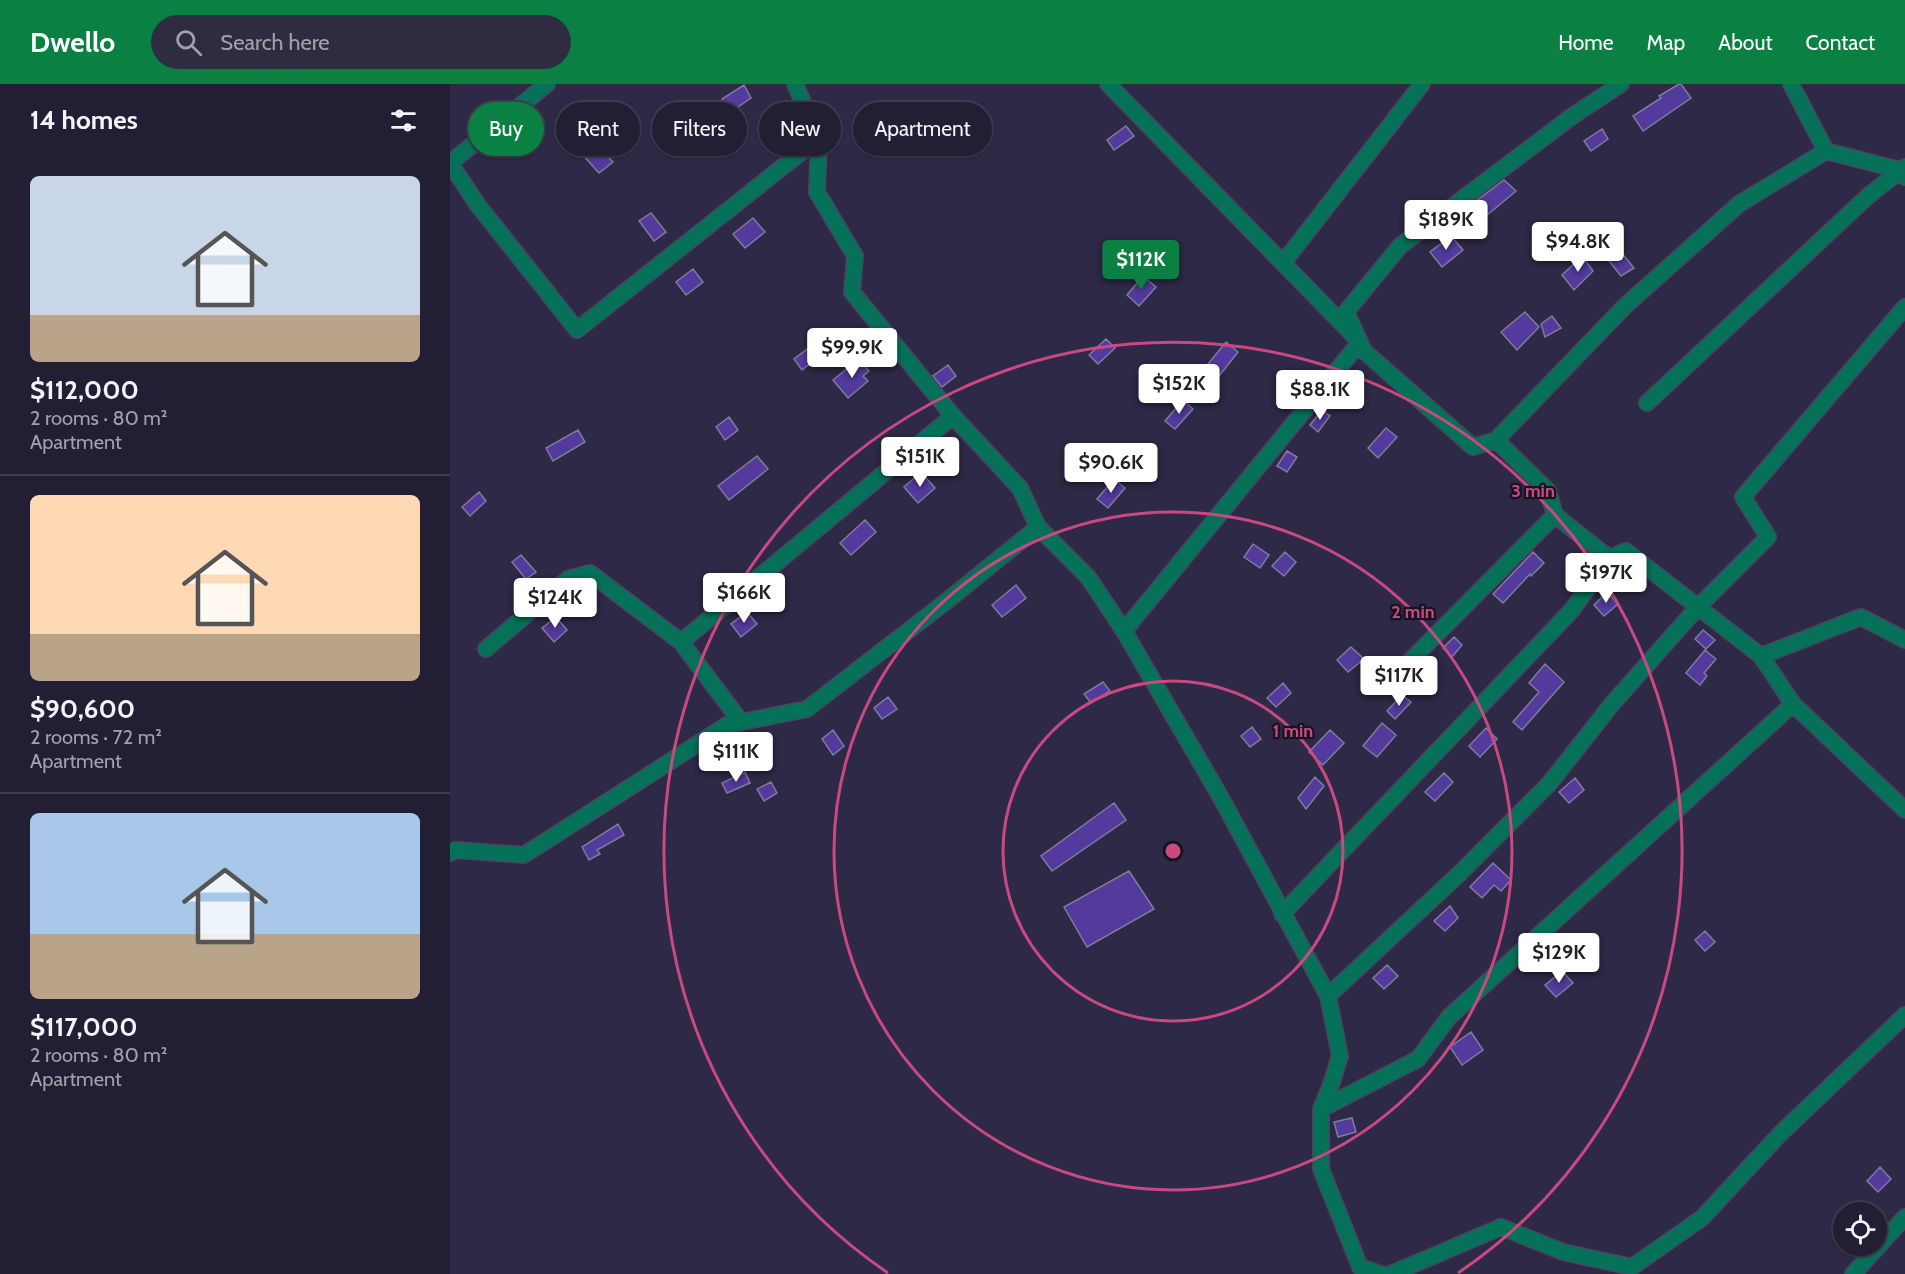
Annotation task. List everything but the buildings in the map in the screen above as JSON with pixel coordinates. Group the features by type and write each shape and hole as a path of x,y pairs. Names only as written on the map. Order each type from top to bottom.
{"street":[{"path":"547,84 450,163 477,204 577,330 796,156"},
{"path":"795,84 803,102"},
{"path":"1108,84 1359,342"},
{"path":"1283,263 1422,84"},
{"path":"1622,84 1571,117 1400,246 1346,312 1364,351 1473,447 1496,440 1623,307 1739,204 1826,151 1903,171"},
{"path":"1791,84 1826,151"},
{"path":"818,156 817,192 855,256 852,292 953,416 1020,488 1038,527 1088,577 1124,631 1220,796 1282,915 1328,996 1340,1056 1321,1109 1322,1169 1360,1267 1381,1274"},
{"path":"1647,403 1868,196 1903,171"},
{"path":"1328,996 1459,874 1549,784 1612,704 1698,607 1768,537 1743,497 1904,310"},
{"path":"1124,631 1359,342"},
{"path":"681,642 953,416"},
{"path":"1496,440 1548,491 1555,515 1609,558"},
{"path":"1407,664 1555,515"},
{"path":"450,853 456,850 524,855 727,725 807,709 1038,527"},
{"path":"1282,915 1572,610 1609,558 1626,551 1761,656 1793,704 1905,810"},
{"path":"486,649 568,579 590,573 681,642 741,722"},
{"path":"1761,656 1861,617 1905,640"},
{"path":"1321,1109 1418,1059 1449,1017 1793,704"},
{"path":"1390,1274 1501,1227 1563,1252 1632,1267 1702,1218 1779,1135 1905,1015"},
{"path":"1854,1274 1905,1217"}]}
